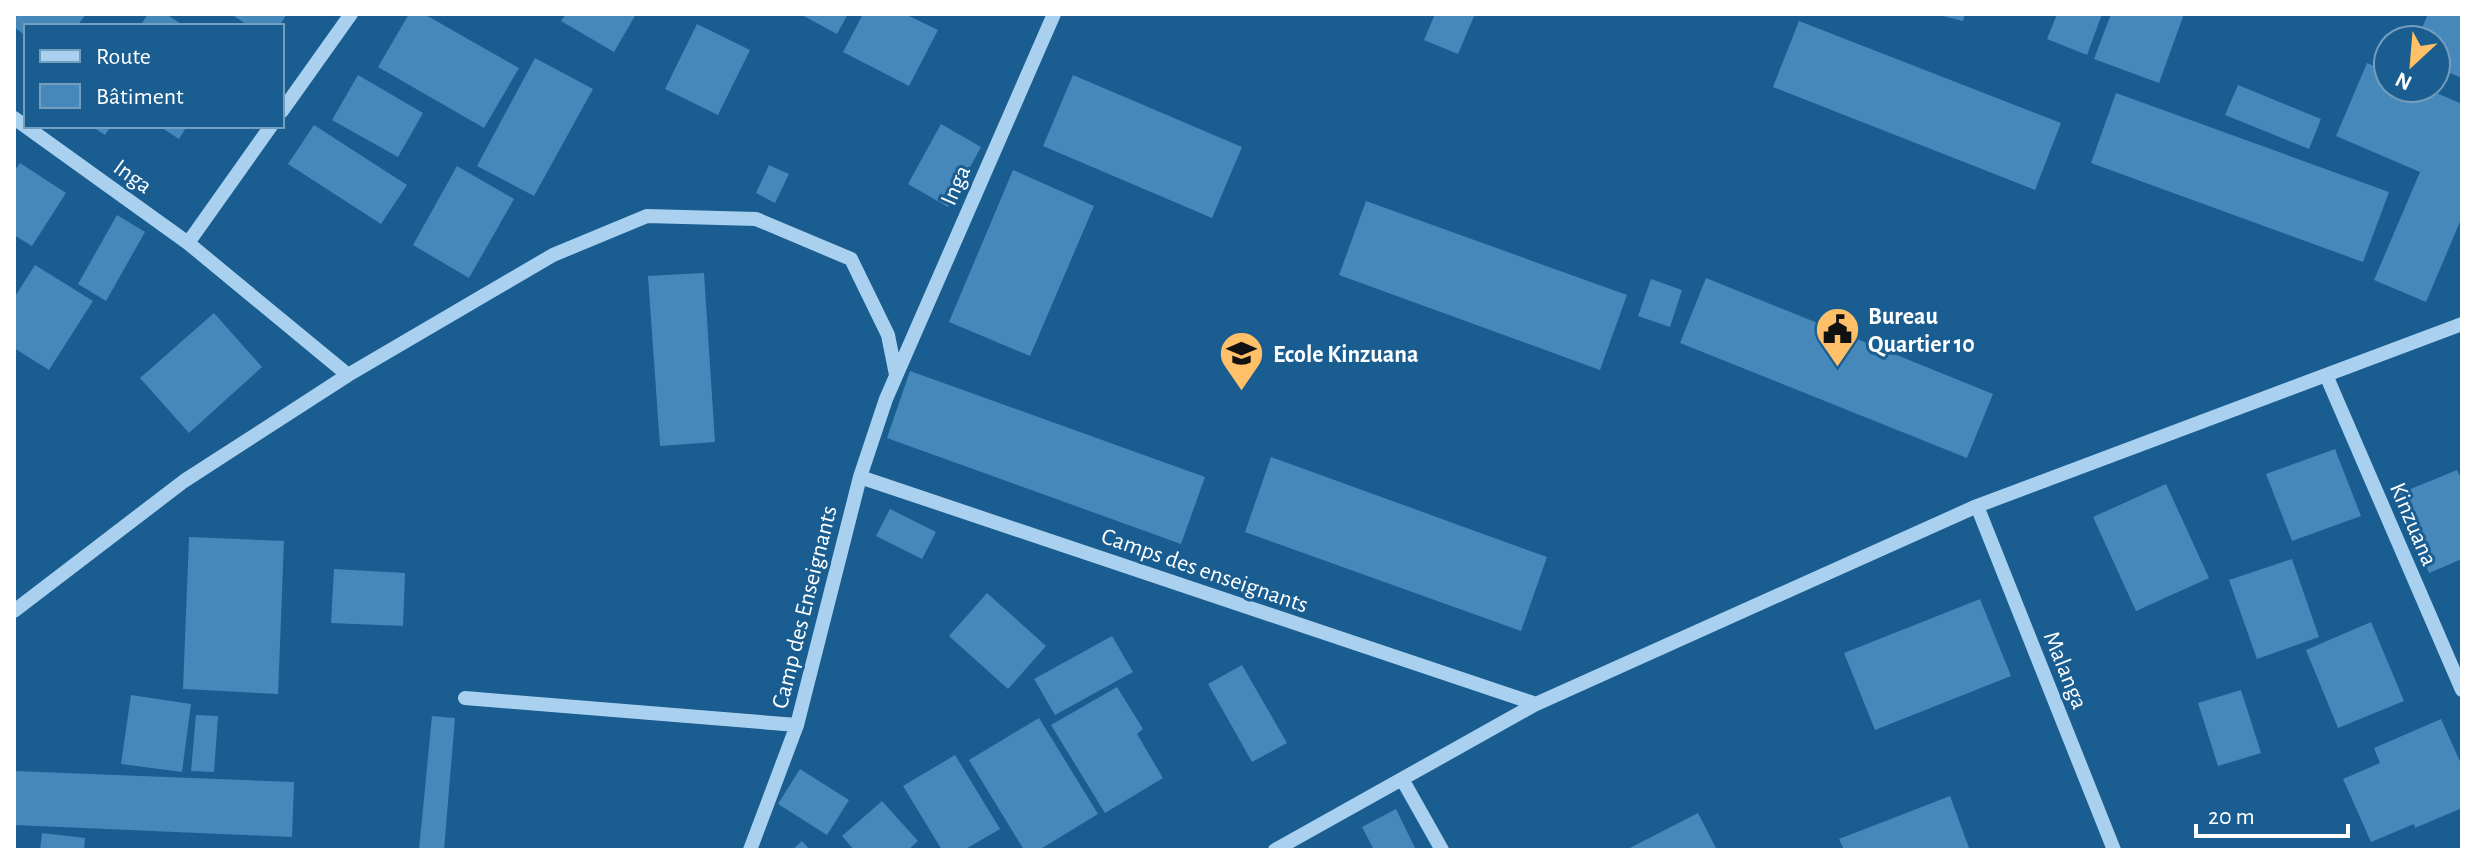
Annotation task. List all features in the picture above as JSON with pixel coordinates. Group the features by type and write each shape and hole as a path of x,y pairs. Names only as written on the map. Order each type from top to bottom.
{"street":[{"path":"284,108 351,14"},
{"name":"Inga","path":"896,375 1054,14"},
{"name":"Inga","path":"28,128 188,243 348,375"},
{"path":"188,243 270,128"},
{"path":"14,611 184,481 348,375 553,255 647,216 756,219 851,259 888,335 896,375"},
{"path":"1275,850 1536,704 1977,506 2462,324"},
{"name":"Camp des Enseignants","path":"750,850 797,725 860,477 896,375"},
{"name":"Kinzuana","path":"2326,375 2462,690"},
{"name":"Camps des enseignants","path":"860,477 1536,704"},
{"name":"Malanga","path":"1977,506 2114,850"},
{"path":"465,698 797,725"},
{"path":"1402,779 1442,850"}],"building":[{"path":"14,14 86,14 78,24 24,24 24,34 14,27"},
{"path":"148,14 166,14 181,24 141,24"},
{"path":"231,14 287,14 280,24 246,24"},
{"path":"409,14 424,14 519,68 484,128 378,67"},
{"path":"566,14 636,14 614,52 561,21"},
{"path":"800,14 848,14 837,34"},
{"path":"863,14 905,14 938,30 909,86 843,52"},
{"path":"1435,14 1475,14 1458,54 1424,40"},
{"path":"1935,14 1965,14 1963,21"},
{"path":"2057,14 2102,14 2087,55 2047,39"},
{"path":"2111,14 2184,14 2159,83 2094,59"},
{"path":"2428,14 2462,14 2462,78 2452,74 2452,24 2424,24"},
{"path":"1799,21 2061,123 2035,190 1773,87"},
{"path":"697,24 750,50 718,115 665,89"},
{"path":"535,58 593,89 534,196 477,166"},
{"path":"2367,63 2372,65 2372,104 2452,104 2452,100 2462,104 2462,217 2426,302 2374,280 2420,172 2336,136"},
{"path":"358,75 423,113 398,157 332,120"},
{"path":"1073,75 1242,147 1212,218 1043,146"},
{"path":"2238,85 2321,119 2309,149 2225,115"},
{"path":"2116,93 2389,192 2363,262 2091,163"},
{"path":"941,124 981,147 948,207 908,184"},
{"path":"314,125 407,185 381,224 288,164"},
{"path":"94,128 110,128 105,135"},
{"path":"162,128 186,128 179,139"},
{"path":"20,163 66,193 32,246 14,235 14,171"},
{"path":"769,165 789,174 775,203 756,193"},
{"path":"457,166 514,199 469,278 413,245"},
{"path":"1013,170 1094,206 1030,356 949,322"},
{"path":"1366,201 1627,295 1600,370 1339,275"},
{"path":"117,215 145,232 106,301 78,284"},
{"path":"35,265 93,301 49,370 14,348 14,298"},
{"path":"704,273 715,442 660,446 648,276"},
{"name":"Bureau Quartier 10","path":"1706,278 1993,394 1967,458 1680,343"},
{"path":"1651,279 1682,290 1670,327 1638,316"},
{"path":"214,313 262,367 189,433 140,378"},
{"path":"910,371 1205,477 1181,544 887,438"},
{"path":"2335,449 2361,516 2292,541 2266,474"},
{"path":"1271,457 1547,557 1521,631 1245,532"},
{"path":"2457,470 2462,481 2462,559 2429,573 2396,495"},
{"path":"2166,484 2209,578 2136,611 2093,517"},
{"path":"890,509 936,532 922,559 876,536"},
{"path":"189,537 284,541 278,694 183,689"},
{"path":"2292,559 2319,637 2257,659 2229,580"},
{"path":"334,569 405,573 403,626 331,623"},
{"path":"987,593 1046,646 1008,689 949,636"},
{"path":"1980,599 2011,676 1875,730 1844,653"},
{"path":"2371,622 2404,701 2338,728 2306,650"},
{"path":"1112,636 1133,672 1055,715 1034,679"},
{"path":"1242,665 1287,743 1252,762 1208,684"},
{"path":"1117,687 1143,729 1137,734 1163,778 1105,813 1051,725"},
{"path":"2241,690 2261,753 2218,766 2198,703"},
{"path":"131,695 191,704 182,772 121,764"},
{"path":"196,715 218,716 214,772 191,771"},
{"path":"432,716 455,718 444,850 419,850"},
{"path":"1039,718 1098,814 1039,850 1024,850 969,760"},
{"path":"2441,719 2462,766 2462,808 2371,842 2343,779 2380,763 2374,748"},
{"path":"955,755 1000,829 964,850 942,850 903,786"},
{"path":"800,769 849,800 827,835 778,804"},
{"path":"14,771 294,782 292,837 14,825"},
{"path":"1950,796 1969,848 1844,850 1839,839"},
{"path":"882,801 918,841 908,850 854,850 842,836"},
{"path":"1396,809 1415,848 1374,850 1362,827"},
{"path":"1698,813 1717,850 1626,850"},
{"path":"42,833 85,838 84,850 40,850"},
{"path":"802,841 810,850 792,850"}],"place":[{"name":"Bureau Quartier 10","path":"1837,369"},
{"name":"Ecole Kinzuana","path":"1242,393"}]}
